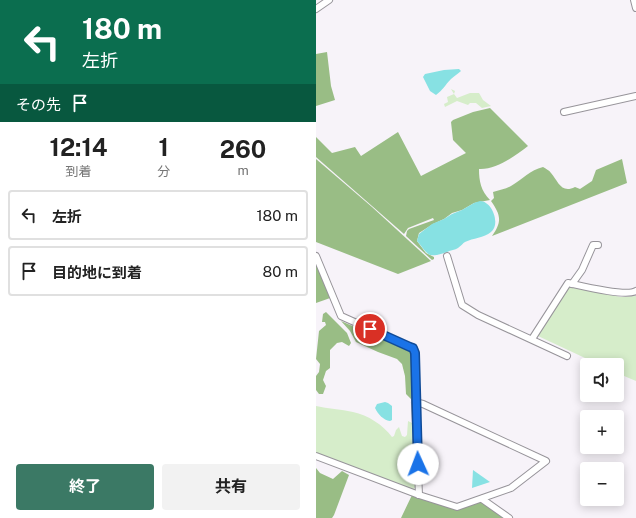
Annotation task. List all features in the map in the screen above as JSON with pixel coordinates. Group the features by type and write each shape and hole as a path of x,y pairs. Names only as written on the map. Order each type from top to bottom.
{"street":[{"path":"316,9 329,0"},
{"path":"634,0 636,8"},
{"path":"564,112 636,96"},
{"path":"572,284 582,270 593,245 598,245"},
{"path":"316,256 341,316 413,348 416,358 415,402 419,495"},
{"path":"447,256 462,305 478,315 567,356"},
{"path":"532,339 568,283 622,293 636,291"},
{"path":"316,456 419,495 457,507 515,486 546,461 423,404 415,402"},
{"path":"482,499 509,518"}],"green space":[{"path":"327,52 331,86 335,100 316,106 316,54"},
{"path":"470,93 479,93 483,100 491,106 482,108 476,103 470,103 468,105 457,101 445,107 444,104 448,102 447,97 454,94 457,98"},
{"path":"490,108 528,146 499,165 479,169 481,186 484,193 490,200 474,203 462,210 452,213 419,233 417,241 426,253 434,257 432,260 406,236 409,229 434,220 433,218 408,228 404,234 316,157 316,137 332,153 355,147 361,156 398,132 421,176 466,153 453,140 451,122 453,120 473,112"},
{"path":"316,159 372,207 431,261 398,274 316,242"},
{"path":"622,159 627,183 492,236 499,222 498,214 491,201 494,198 493,192 509,187 530,172 543,167 550,172 563,188 570,189 575,187 580,189 592,181 596,170"},
{"path":"316,258 333,297 316,303"},
{"path":"569,287 621,297 636,296 636,381 624,376 624,358 585,358 538,336"},
{"path":"326,312 347,333 351,343 349,346 342,342 337,343 330,350 330,368 326,371 323,380 326,386 323,394 319,394 316,390 316,376 319,372 320,364 316,359 319,331 326,325 325,322 322,322 323,314"},
{"path":"341,321 410,351 412,354 412,400 406,394 405,376 402,364 397,359 356,342 350,331"},
{"path":"316,406 364,415 380,425 392,437 399,427 402,436 405,437 407,435 408,421 412,423 416,487 412,490 316,453"},
{"path":"316,468 320,473 333,479 342,471 349,475 332,518 316,518"},
{"path":"412,495 457,509 461,509 481,501 505,518 401,518"}],"water":[{"path":"459,69 461,71 436,95 430,91 423,77 425,74"},
{"path":"480,201 488,205 494,214 494,228 488,234 465,242 456,249 436,255 426,252 417,241 419,234 432,224"},
{"path":"385,402 392,406 392,420 390,421 381,416 375,408 377,404"},
{"path":"473,470 490,482 472,488"}],"route":[{"path":"370,329 413,348 415,353 415,402 418,464"}]}
